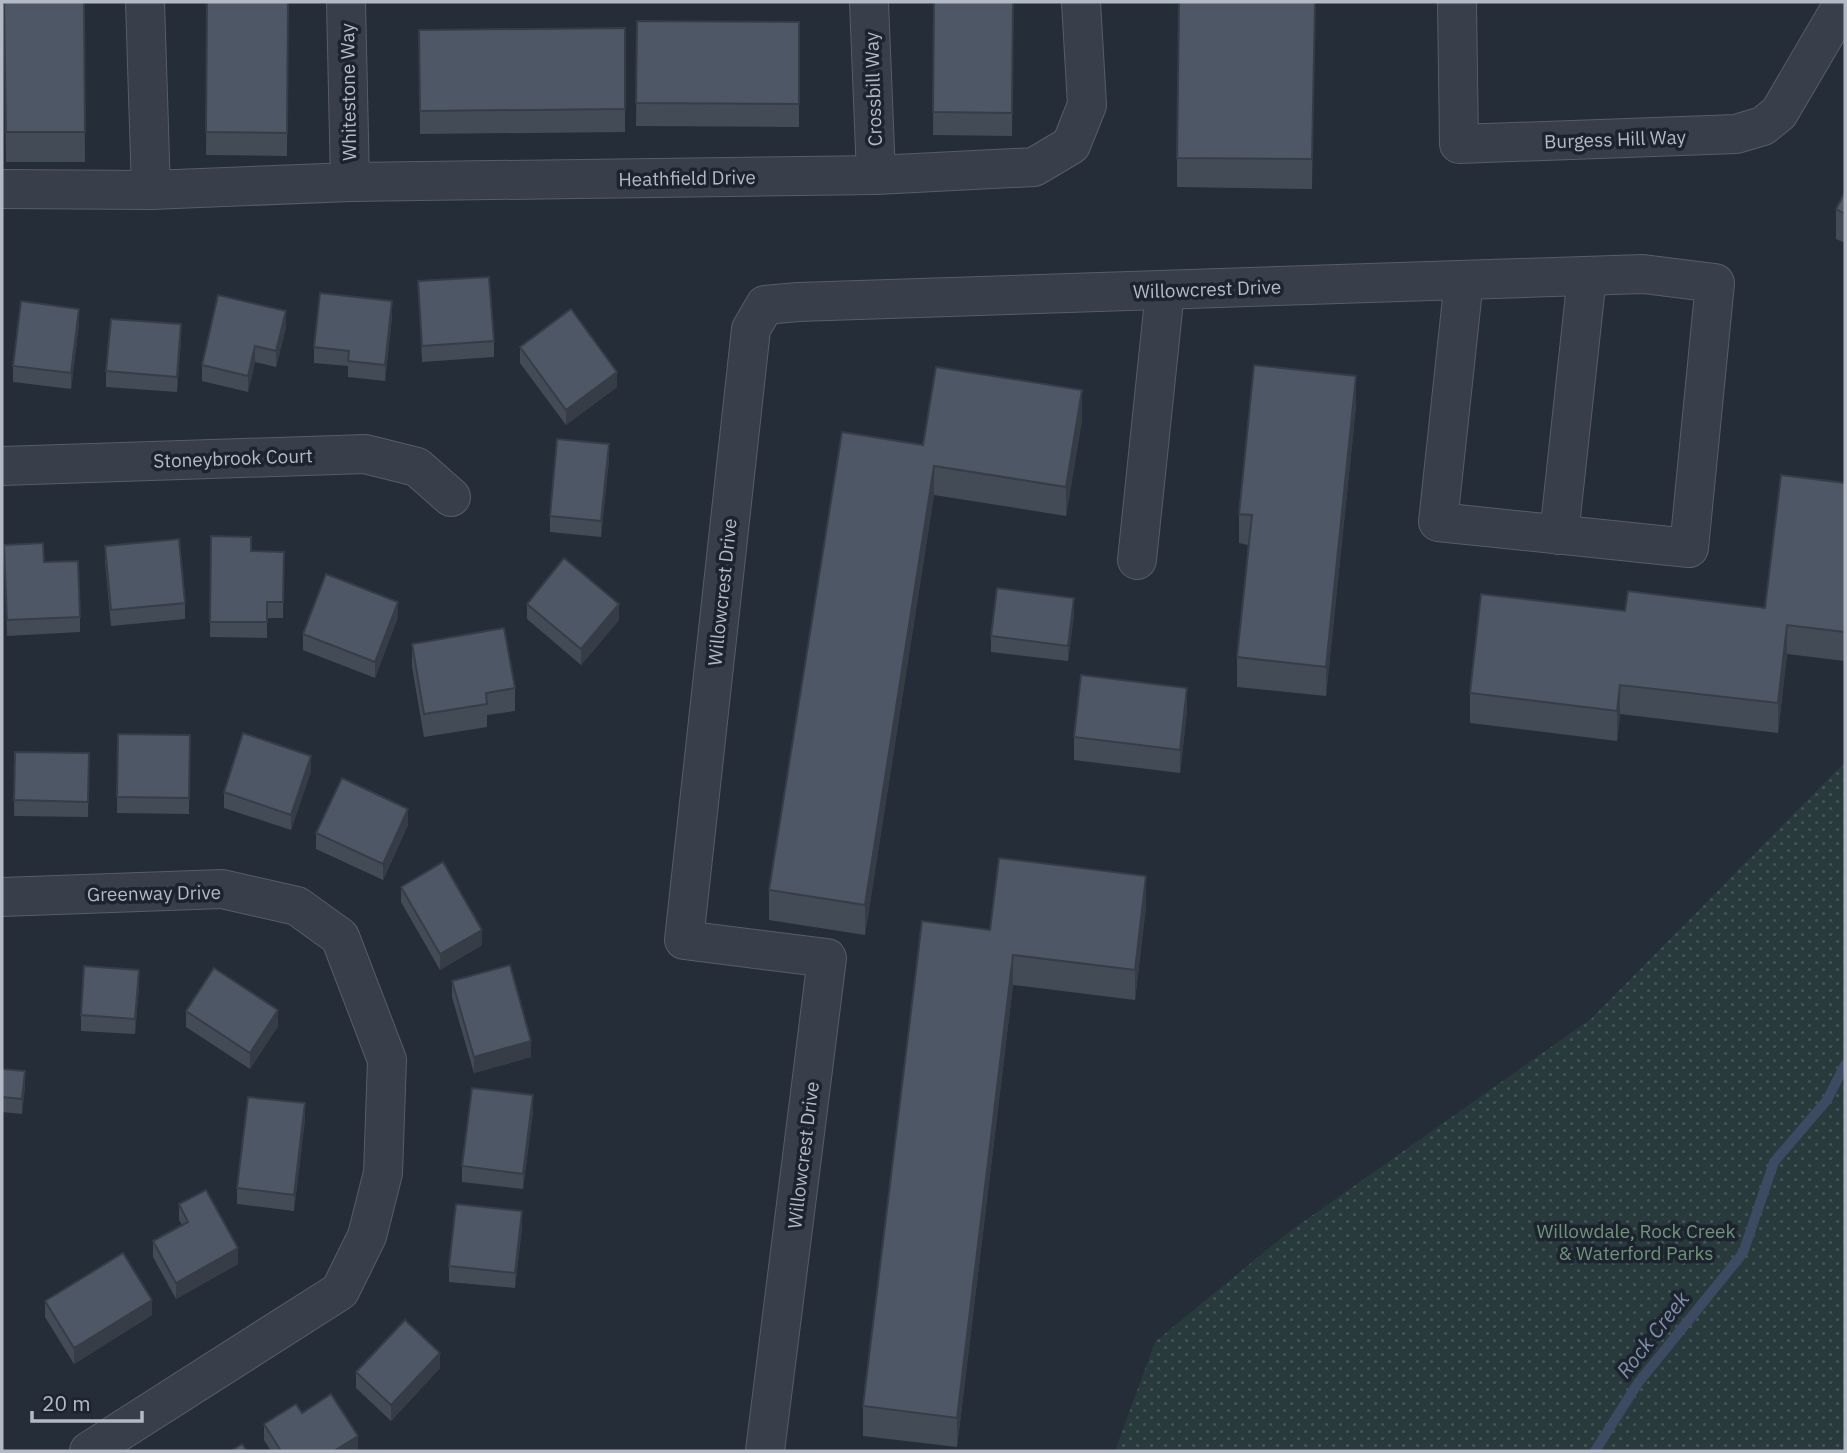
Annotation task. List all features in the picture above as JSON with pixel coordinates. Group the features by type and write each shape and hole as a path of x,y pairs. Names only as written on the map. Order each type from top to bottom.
{"street":[{"path":"145,2 151,190"},
{"name":"Whitestone Way","path":"346,2 350,182"},
{"name":"Crossbill Way","path":"869,2 876,176"},
{"name":"Heathfield Drive","path":"2,189 151,190 350,182 876,176 1034,167 1071,145 1087,106 1081,2"},
{"name":"Burgess Hill Way","path":"1457,2 1459,144 1736,134 1763,126 1779,113 1843,2"},
{"name":"Willowcrest Drive","path":"765,1451 827,958 684,940 751,329 765,305 1464,280 1643,274 1715,283 1689,548 1438,522 1464,280"},
{"path":"1559,535 1587,276"},
{"path":"1137,560 1165,291"},
{"name":"Stoneybrook Court","path":"2,466 365,454 417,467 451,497"},
{"name":"Greenway Drive","path":"2,897 222,889 297,906 341,937 387,1060 383,1173 367,1236 340,1291 89,1451"}],"green space":[{"name":"Willowdale, Rock Creek & Waterford Parks","path":"1845,762 1845,1451 1115,1451 1155,1342 1286,1234 1592,1018"}],"building":[{"path":"4,2 84,2 85,132 6,132"},
{"path":"207,2 288,2 287,133 206,132"},
{"path":"934,2 1013,2 1012,113 933,112"},
{"path":"1179,2 1315,2 1312,159 1177,158"},
{"path":"637,21 799,22 799,104 636,103"},
{"path":"625,28 625,109 420,111 419,30"},
{"path":"1845,192 1845,214 1836,209"},
{"path":"489,277 494,341 422,346 418,281"},
{"path":"320,293 392,301 385,365 348,361 349,351 314,347"},
{"path":"218,295 286,311 276,351 255,346 248,376 202,365"},
{"path":"21,301 79,309 71,373 13,366"},
{"path":"571,309 617,372 566,410 520,347"},
{"path":"111,319 181,324 177,377 106,371"},
{"path":"1254,365 1356,376 1326,667 1237,657 1252,515 1239,514"},
{"path":"936,367 1082,390 1066,487 934,466 865,905 769,890 842,432 923,445"},
{"path":"557,439 609,444 601,521 550,516"},
{"path":"1781,475 1845,483 1845,632 1787,625 1778,703 1620,685 1617,711 1470,693 1481,594 1625,611 1628,591 1765,608"},
{"path":"211,536 251,537 251,551 284,552 283,602 267,602 267,622 210,622"},
{"path":"179,539 185,603 111,610 105,546"},
{"path":"43,543 44,562 78,561 80,617 7,620 4,545"},
{"path":"564,558 619,604 581,649 527,604"},
{"path":"326,574 398,602 375,662 303,634"},
{"path":"997,588 1074,598 1068,646 991,636"},
{"path":"504,628 515,688 486,693 487,704 424,714 412,644"},
{"path":"1081,675 1187,688 1180,750 1074,737"},
{"path":"243,733 311,756 291,815 224,792"},
{"path":"118,734 190,735 189,798 117,797"},
{"path":"15,752 89,753 88,802 14,800"},
{"path":"342,778 408,809 383,864 316,833"},
{"path":"999,858 1146,876 1135,970 1013,955 957,1418 863,1406 922,921 990,930"},
{"path":"443,862 482,930 440,954 401,887"},
{"path":"510,965 531,1041 474,1057 452,981"},
{"path":"84,966 139,970 135,1019 81,1015"},
{"path":"214,968 278,1010 250,1053 186,1011"},
{"path":"2,1069 25,1071 22,1099 2,1097"},
{"path":"472,1088 533,1095 523,1174 462,1166"},
{"path":"248,1097 305,1103 294,1195 237,1188"},
{"path":"206,1190 238,1248 176,1283 153,1241 188,1222 179,1204"},
{"path":"456,1204 522,1211 515,1273 449,1266"},
{"path":"123,1253 152,1300 74,1348 45,1301"},
{"path":"405,1320 440,1353 391,1405 356,1372"},
{"path":"331,1394 358,1436 334,1451 281,1451 264,1424 296,1404 302,1413"},
{"path":"242,1444 247,1451 231,1451"}],"waterway":[{"name":"Rock Creek","path":"1595,1451 1638,1383 1743,1253 1774,1162 1827,1100 1845,1065"}]}
